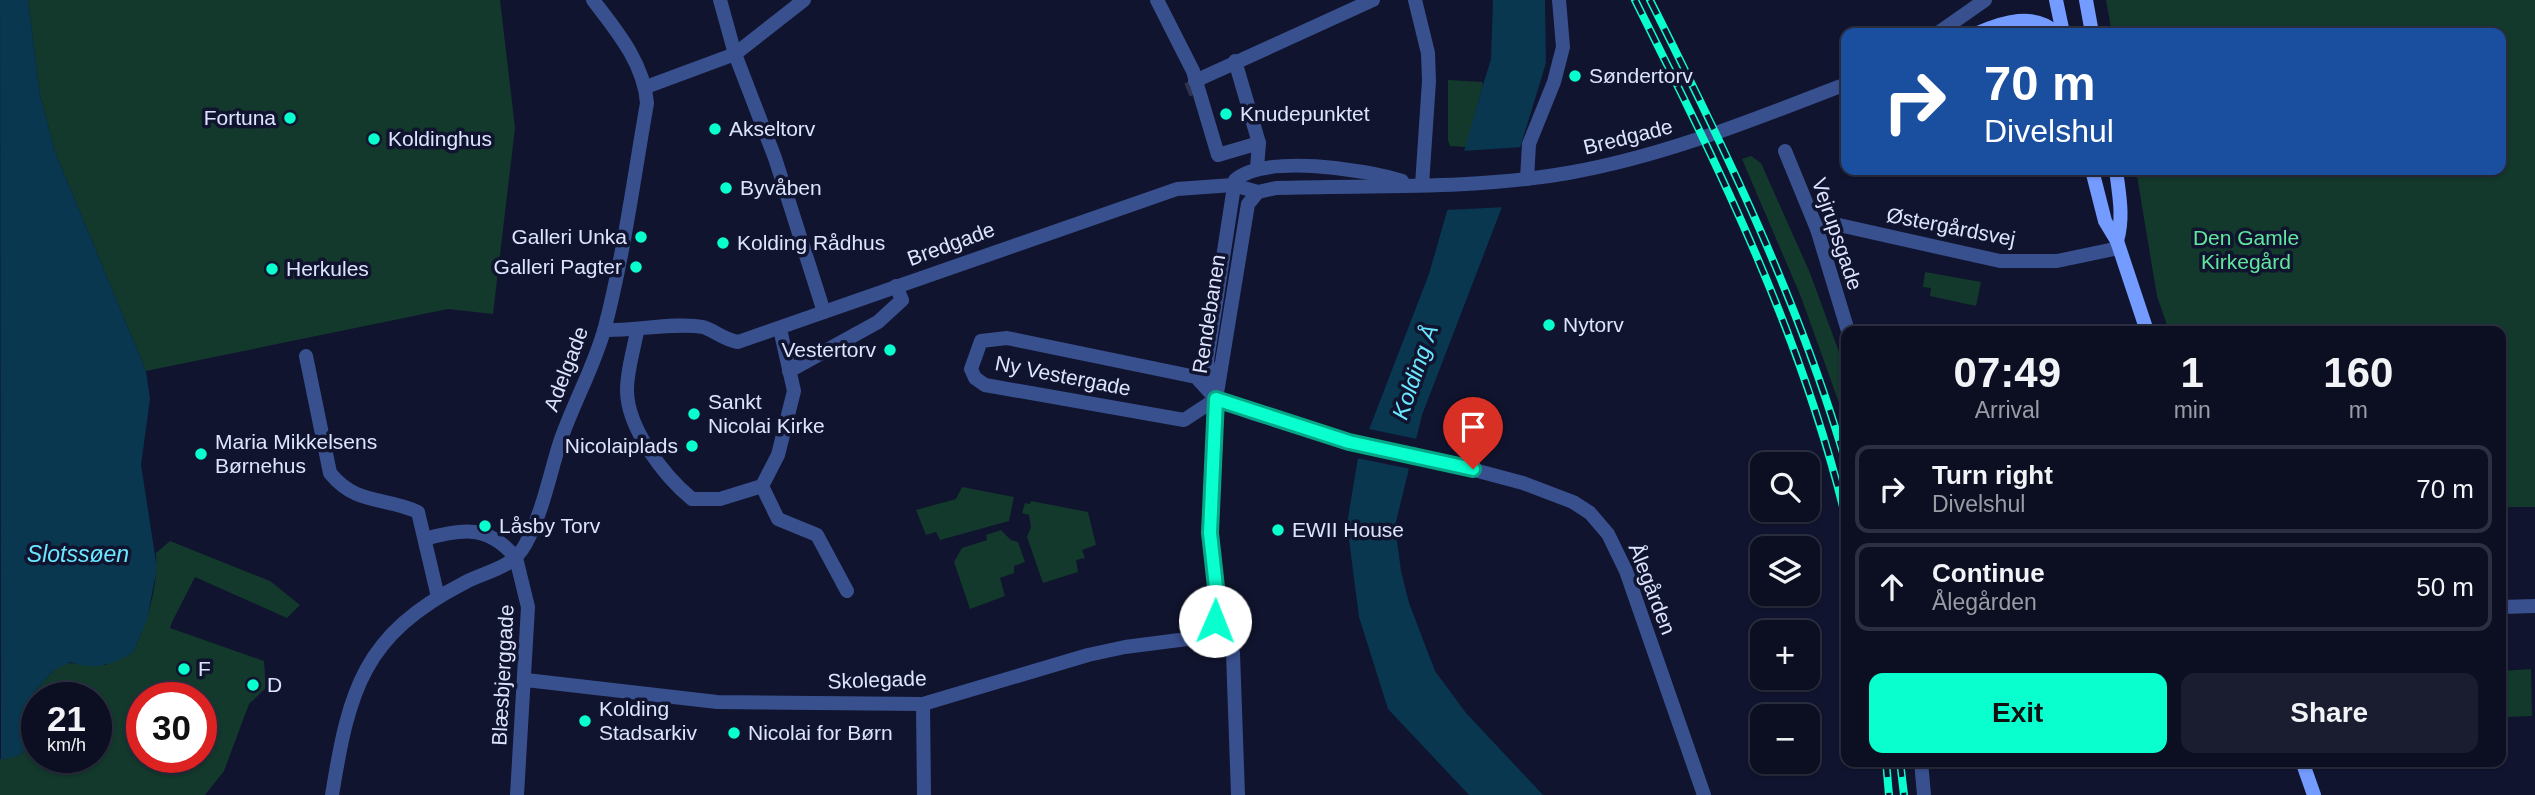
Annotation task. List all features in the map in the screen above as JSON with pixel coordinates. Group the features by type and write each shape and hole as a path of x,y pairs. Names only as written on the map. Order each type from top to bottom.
{"main road":[{"path":"2056,0 2062,28"},
{"path":"2086,0 2091,28"},
{"path":"1994,28 2017,21 2041,23 2048,28"},
{"path":"2093,175 2105,221 2118,244 2145,326"},
{"path":"2117,175 2121,207 2118,244"},
{"path":"2304,767 2314,795"}],"street":[{"path":"593,0 618,33 646,87 735,54 804,0"},
{"path":"720,0 735,54 775,159 824,312"},
{"path":"1157,0 1195,81 1218,155 1259,144"},
{"path":"1195,81 1373,0"},
{"path":"1415,0 1428,52 1429,72 1416,184"},
{"path":"1521,180 1528,144 1554,82 1563,47 1559,0"},
{"path":"1945,28 1985,0"},
{"path":"1233,185 1245,172 1257,168 1259,144 1235,61"},
{"name":"Bredgade","path":"604,330 698,327 706,328 722,338 738,341 780,329 969,259 1177,188 1233,185 1258,192 1276,188 1521,180 1681,147 1841,86"},
{"name":"Adelgade","path":"516,558 542,505 560,443 604,330 647,103 646,87"},
{"name":"Vejrupsgade","path":"1785,151 1817,229 1846,326"},
{"name":"Bredgade","path":"1257,168 1352,168 1416,184"},
{"name":"Rendebanen","path":"1216,399 1208,361 1233,185"},
{"name":"Rendebanen","path":"1216,399 1248,204 1258,192"},
{"name":"Østergårdsvej","path":"1817,229 1839,225 2000,261 2057,261 2118,244"},
{"path":"789,371 878,322 902,300 896,286"},
{"path":"637,331 627,391 638,429 666,477 692,499 720,499 762,485 778,455 794,391 780,329"},
{"name":"Ny Vestergade","path":"1007,338 1196,377 1216,399 1184,420 985,385 975,378 971,369 981,341 1007,338"},
{"path":"306,356 330,473 340,486 367,500 404,505 418,512 438,597"},
{"path":"1216,399 1210,533 1217,596 1215,621 1228,638 1233,653 1237,795"},
{"name":"Ålegården","path":"1216,399 1359,445 1523,483 1573,502 1590,513 1608,534 1626,571 1704,795"},
{"path":"762,485 778,519 817,535 847,591"},
{"path":"332,795 344,720 361,675 390,634 414,612 438,597 516,558 503,542 461,529 425,539"},
{"name":"Blæsbjerggade","path":"516,558 528,607 526,680 517,795"},
{"path":"2506,607 2535,606"},
{"name":"Skolegade","path":"526,680 717,702 902,701 923,704 1088,655 1195,638 1205,634 1215,621"},
{"path":"923,704 924,795"},
{"path":"1922,767 1924,795"}],"green space":[{"path":"28,0 500,0 515,128 493,314 448,309 146,371 55,152 40,95"},
{"name":"Den Gamle Kirkegård","path":"2106,0 2535,0 2535,507 2506,507 2506,326 2167,326 2157,296 2137,175 2506,175 2506,28 2111,28"},
{"path":"1448,80 1482,82 1483,85 1466,147 1450,146 1448,140"},
{"path":"1751,156 1761,163 1810,273 1841,357 1841,402 1801,297 1742,159"},
{"path":"1925,272 1981,282 1976,306 1930,296 1931,288 1923,287"},
{"path":"962,487 1014,497 1009,521 940,540 936,532 926,535 916,510 956,499"},
{"path":"1031,501 1088,512 1096,545 1082,550 1085,558 1076,560 1078,572 1043,583 1027,537 1031,527 1029,515 1022,513 1025,503 1030,504"},
{"path":"1001,530 1011,540 1018,542 1025,562 1014,566 1014,573 1000,578 1005,596 970,609 954,562 962,548 987,540 986,535"},
{"path":"170,541 270,581 300,605 287,618 195,577 172,622 170,628 264,661 266,688 249,704 224,771 205,795 0,795 0,759 21,754 21,773 112,773 112,682 43,682 54,670 66,663 105,665 134,651 151,603 156,553"},
{"path":"2531,669 2532,716 2506,717 2506,671"}],"water":[{"name":"Slotssøen","path":"0,0 28,0 40,95 55,152 146,371 150,399 141,465 157,568 147,620 134,651 104,665 86,666 70,662 54,670 43,682 21,682 21,754 1,760"},
{"name":"Kolding Å","path":"1493,0 1545,0 1546,63 1502,207 1422,415 1395,526 1401,571 1409,603 1435,671 1466,713 1543,795 1469,795 1388,709 1359,617 1347,524 1358,458 1429,274 1491,59"}],"pier":[{"path":"1524,147 1506,207 1446,210 1461,151"},
{"path":"1364,428 1417,439 1411,469 1356,458"}],"tunnel":[{"path":"1187,90 1197,86"}],"railway":[{"path":"1635,0 1756,253 1806,384 1841,500"},
{"path":"1650,0 1759,227 1806,344 1841,447"},
{"path":"1887,767 1889,795"},
{"path":"1901,767 1904,795"}],"place":[{"name":"Søndertorv","path":"1575,76"},
{"name":"Knudepunktet","path":"1226,114"},
{"name":"Fortuna","path":"290,118"},
{"name":"Akseltorv","path":"715,129"},
{"name":"Koldinghus","path":"374,139"},
{"name":"Byvåben","path":"726,188"},
{"name":"Galleri Unka","path":"641,237"},
{"name":"Kolding Rådhus","path":"723,243"},
{"name":"Galleri Pagter","path":"636,267"},
{"name":"Herkules","path":"272,269"},
{"name":"Nytorv","path":"1549,325"},
{"name":"Vestertorv","path":"890,350"},
{"name":"Sankt Nicolai Kirke","path":"694,414"},
{"name":"Nicolaiplads","path":"692,446"},
{"name":"Maria Mikkelsens Børnehus","path":"201,454"},
{"name":"Låsby Torv","path":"485,526"},
{"name":"EWII House","path":"1278,530"},
{"name":"F","path":"184,669"},
{"name":"D","path":"253,685"},
{"name":"Kolding Stadsarkiv","path":"585,721"},
{"name":"Nicolai for Børn","path":"734,733"}],"route":[{"path":"1215,621 1217,596 1210,533 1216,399 1252,413 1359,445 1473,469"}]}
